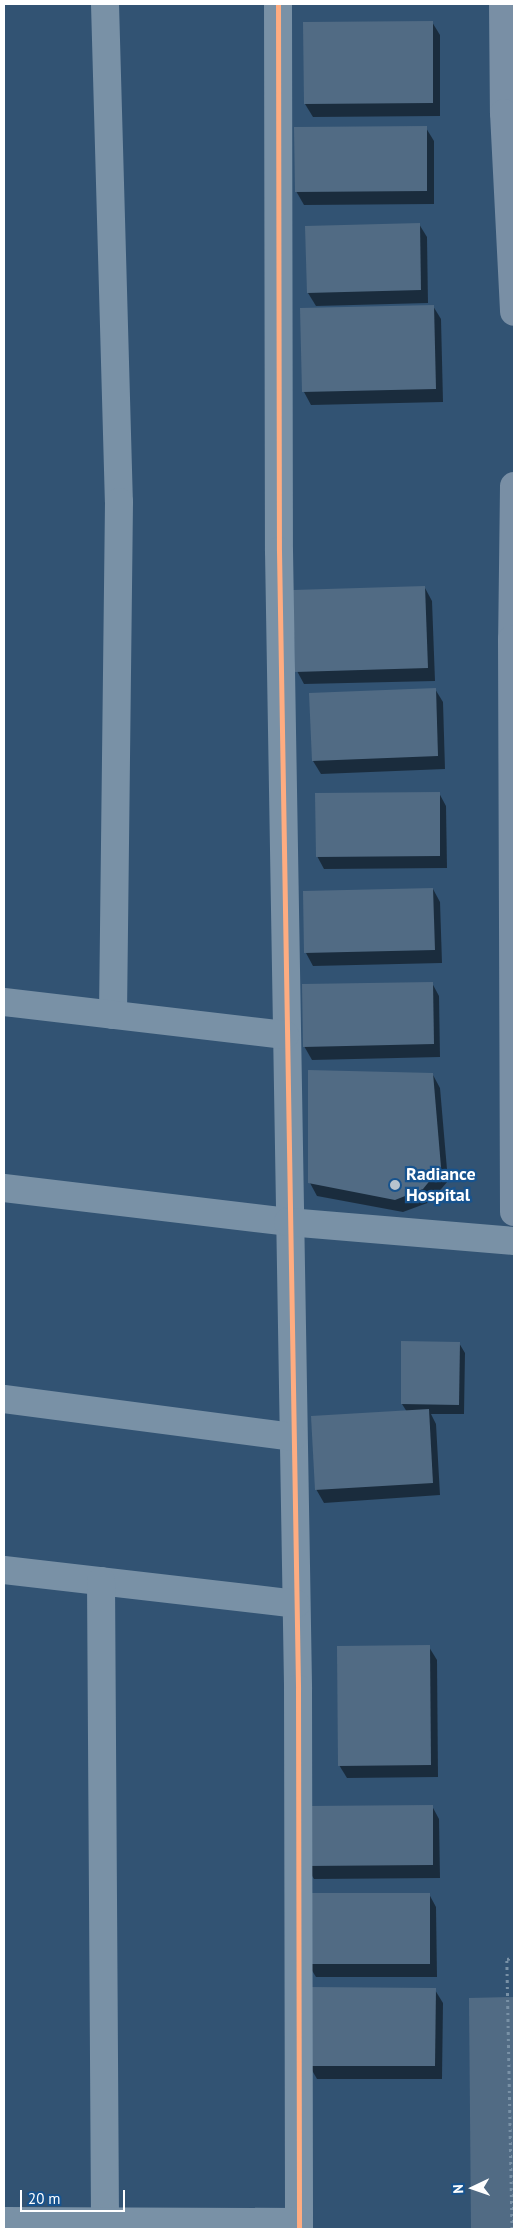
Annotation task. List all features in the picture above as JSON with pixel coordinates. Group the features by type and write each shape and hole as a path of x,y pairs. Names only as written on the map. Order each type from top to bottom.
{"main road":[{"path":"503,4 504,113 514,312"},
{"path":"514,486 512,668 514,1212"}],"street":[{"path":"104,4 119,502 113,1015"},
{"path":"4,2221 298,2226 296,1604 288,1222 279,551 278,4"},
{"path":"4,1002 285,1035"},
{"path":"4,1188 288,1222 514,1241"},
{"path":"4,1399 293,1437"},
{"path":"4,1570 296,1604"},
{"path":"102,1581 105,2222"}],"path":[{"path":"512,2229 507,1959 514,1958"}],"building":[{"path":"433,21 433,103 304,104 303,22"},
{"path":"427,126 427,191 295,192 294,127"},
{"path":"420,223 421,290 307,293 305,226"},
{"path":"434,305 436,389 302,392 300,308"},
{"path":"425,586 428,668 295,672 293,590"},
{"path":"436,688 438,756 312,761 309,693"},
{"path":"440,792 440,856 316,857 315,793"},
{"path":"433,888 435,950 304,953 303,891"},
{"path":"433,982 434,1044 303,1047 302,984"},
{"path":"308,1070 433,1073 441,1167 423,1189 395,1200 308,1183"},
{"path":"401,1341 460,1342 459,1405 401,1404"},
{"path":"429,1409 433,1483 315,1490 311,1416"},
{"path":"430,1645 431,1765 338,1766 337,1646"},
{"path":"433,1805 433,1865 305,1866 305,1806"},
{"path":"307,1893 430,1893 430,1964 307,1964"},
{"path":"308,1987 436,1988 435,2066 308,2066"},
{"path":"514,1997 514,2229 471,2229 469,1998"}],"cycle path":[{"path":"278,4 279,551 298,1689 299,2229"}],"place":[{"name":"Radiance Hospital","path":"395,1185"}]}
